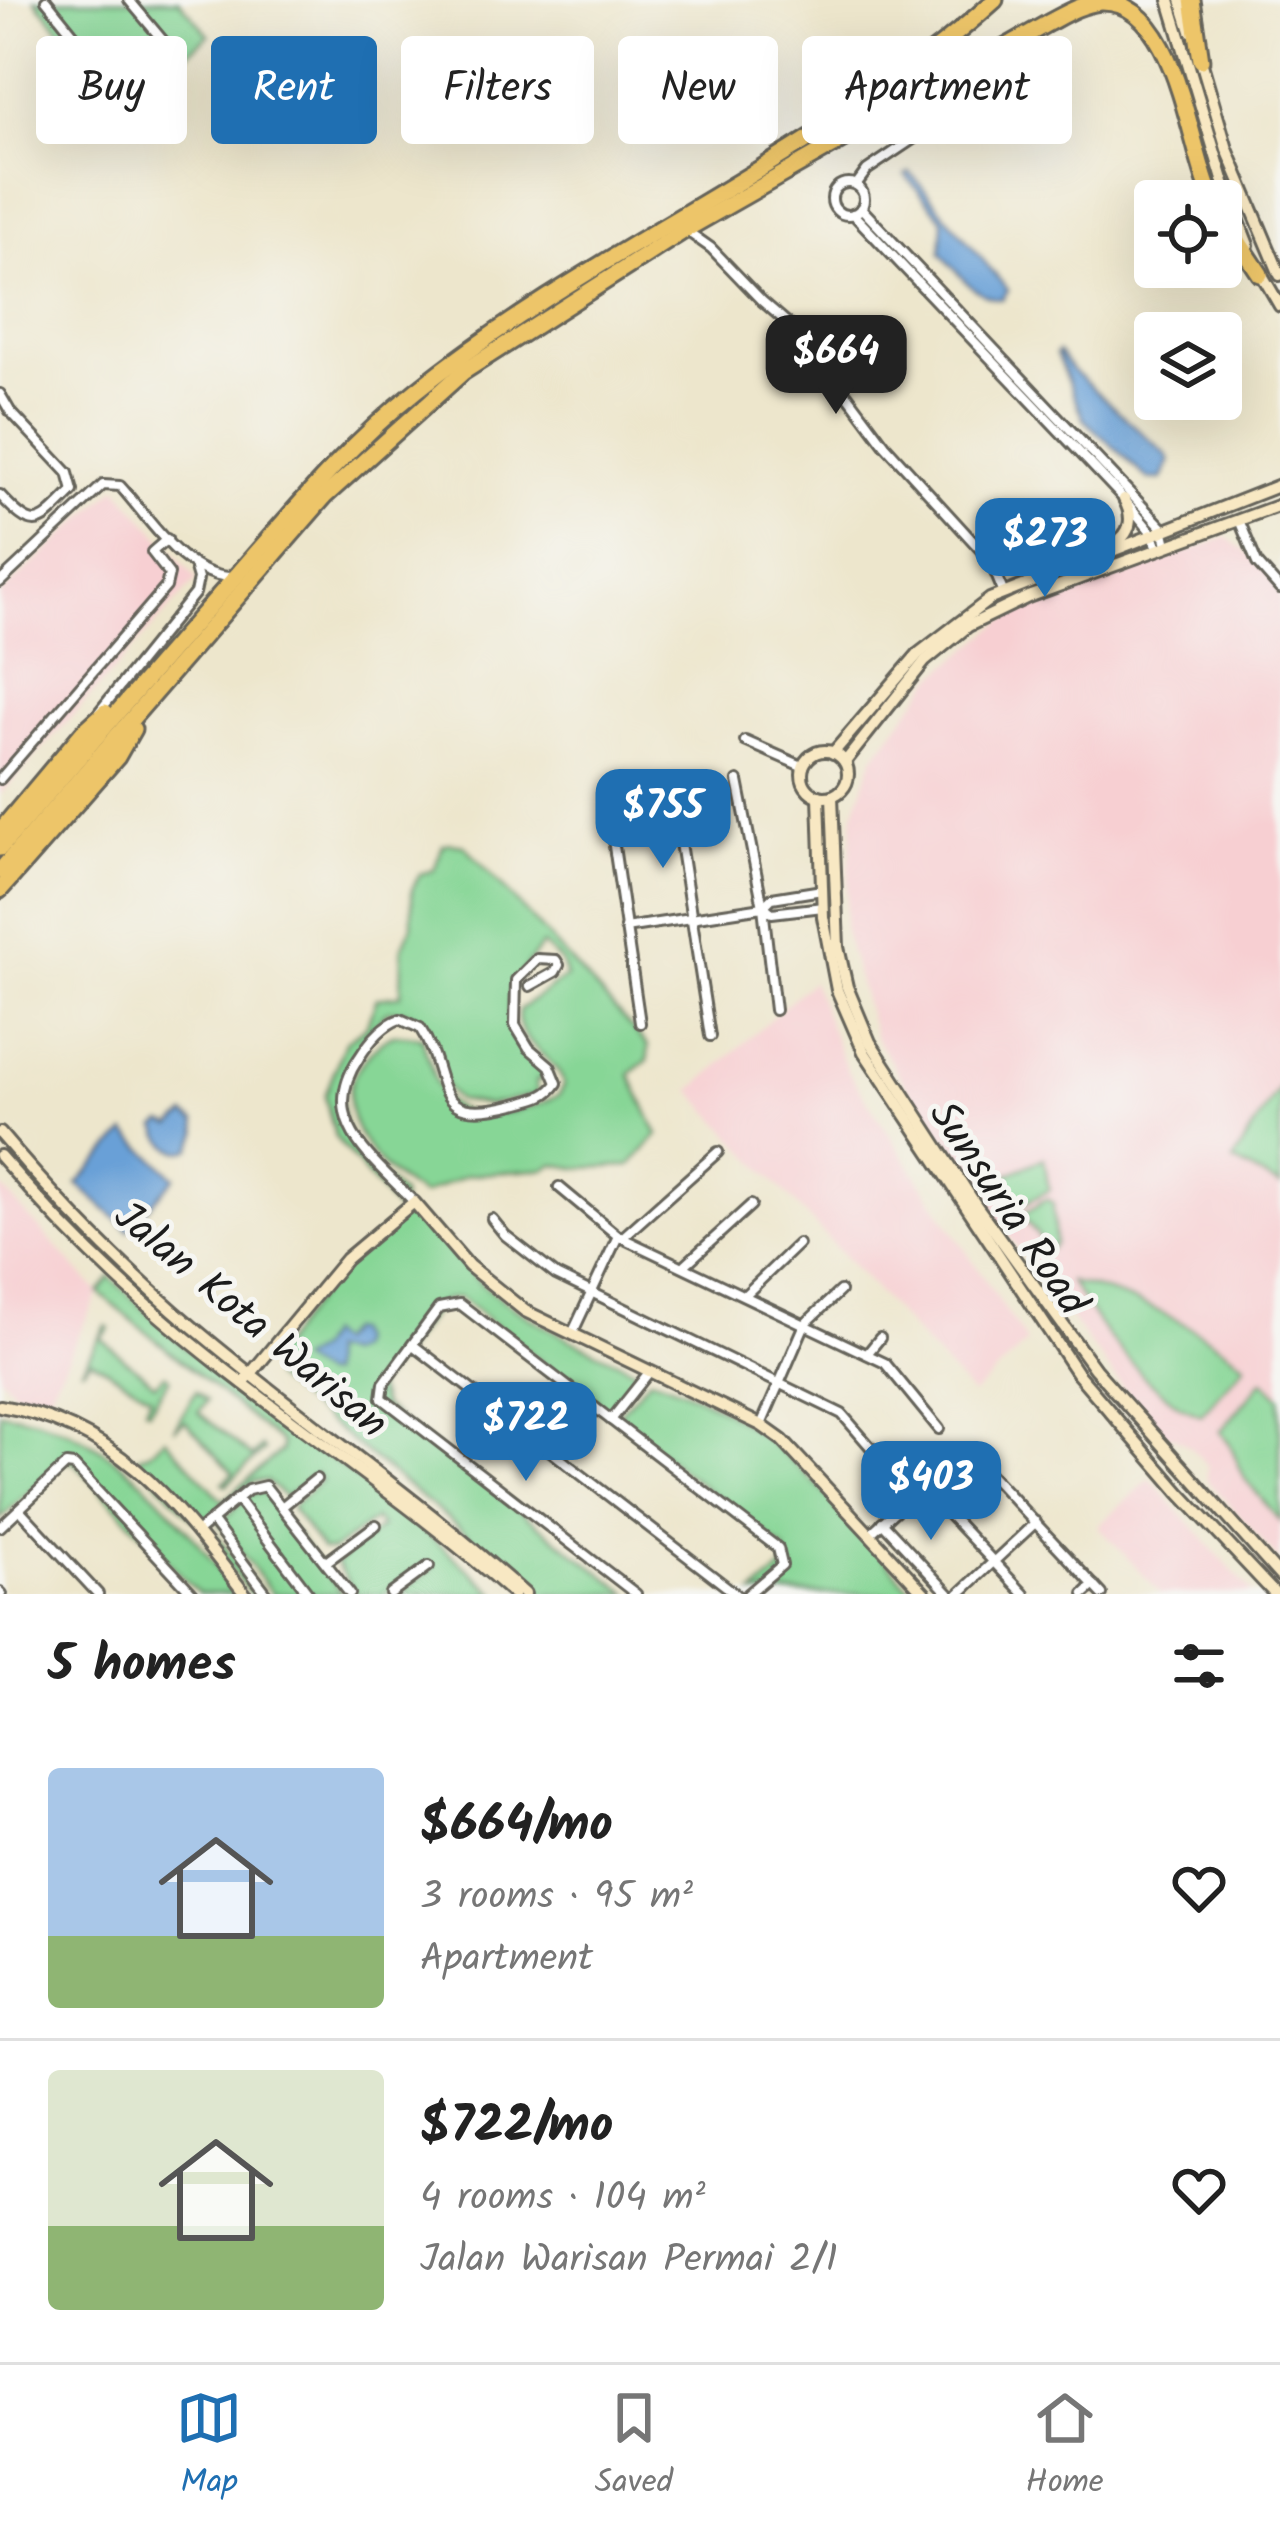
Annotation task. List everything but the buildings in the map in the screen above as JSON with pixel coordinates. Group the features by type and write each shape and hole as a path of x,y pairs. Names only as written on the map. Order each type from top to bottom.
{"highway":[{"path":"954,36 986,0"},
{"path":"955,36 995,0"},
{"path":"965,36 1007,0"},
{"path":"1192,0 1201,60"},
{"path":"1027,36 1095,2 1119,2 1148,21 1172,62 1206,180"},
{"path":"0,848 315,484 375,424 514,318 803,144"},
{"path":"0,871 324,496 421,406 512,337 834,144"},
{"path":"1242,247 1260,274"},
{"path":"0,831 82,732 150,672"},
{"path":"0,890 117,757 156,691"}],"street":[{"path":"46,0 75,36"},
{"path":"129,0 159,36"},
{"path":"1169,0 1224,183 1260,274 1280,306"},
{"path":"1181,0 1234,169 1280,275"},
{"path":"856,184 867,170 906,144"},
{"path":"856,184 840,184 832,197 838,211 857,211 1158,530 1162,546"},
{"path":"856,184 864,198 857,211"},
{"path":"857,211 1124,500 1158,530"},
{"path":"686,230 806,338 885,446 990,560 1004,594"},
{"path":"0,394 74,486 43,520 32,524 0,495"},
{"path":"0,582 103,485 119,486 194,568 207,575 235,577"},
{"path":"1044,574 1280,485"},
{"path":"833,753 918,654 979,605 1125,537 1130,511 1124,500"},
{"path":"845,762 833,753 812,755 804,767 807,788 825,796 847,783 845,762 925,662 968,626 1007,606 1280,505"},
{"path":"1239,520 1257,563 1280,589"},
{"path":"0,778 166,587 170,574 152,552 167,539"},
{"path":"82,732 195,593 194,568"},
{"path":"746,740 804,767"},
{"path":"738,781 764,907 775,1010"},
{"name":"Sunsuria Road","path":"825,796 823,907 837,990 851,1026 890,1095 1077,1373 1275,1594"},
{"name":"Sunsuria Road","path":"825,796 838,947 854,1007 880,1061 975,1204 1095,1369 1280,1576"},
{"path":"676,817 710,1036"},
{"path":"614,846 640,1023"},
{"path":"625,928 764,907 772,898 822,890"},
{"path":"764,907 772,914 823,907"},
{"path":"530,986 555,972 556,960 532,963 516,980 514,990 518,1034 556,1074 553,1090 540,1098 480,1111 456,1104 443,1092 426,1037 400,1019 378,1035 356,1061 344,1092 349,1128 480,1276 525,1311 760,1425 796,1454 925,1594"},
{"name":"Jalan Kota Warisan","path":"0,1132 67,1210 247,1378 299,1410 525,1594"},
{"path":"571,1335 620,1236 718,1153"},
{"name":"Jalan Kota Warisan","path":"0,1156 58,1222 122,1283 405,1502 514,1594"},
{"path":"559,1187 620,1236 885,1363 939,1429"},
{"path":"247,1378 346,1259 414,1202"},
{"path":"686,1265 751,1204"},
{"path":"493,1220 534,1260 842,1414 887,1466"},
{"path":"745,1294 798,1244"},
{"path":"760,1425 805,1324 840,1291"},
{"path":"636,1594 388,1406 380,1390 439,1308 460,1304 778,1547 782,1565 748,1594"},
{"path":"174,1312 238,1356 250,1359 266,1354"},
{"path":"866,1354 880,1338"},
{"path":"413,1345 736,1594"},
{"path":"266,1354 268,1379 299,1410"},
{"path":"611,1420 650,1371"},
{"path":"0,1406 51,1419 128,1461 179,1508 245,1594"},
{"path":"870,1534 961,1451 969,1452 1102,1594"},
{"path":"0,1526 66,1465 78,1469 193,1594"},
{"path":"284,1506 316,1479"},
{"path":"197,1532 256,1485 265,1486 350,1594"},
{"path":"923,1487 1024,1594"},
{"path":"237,1499 309,1594"},
{"path":"19,1509 98,1594"},
{"path":"212,1520 267,1594"},
{"path":"882,1522 949,1594"},
{"path":"959,1594 1036,1522"},
{"path":"326,1562 376,1525"},
{"path":"391,1594 428,1566"},
{"path":"1084,1594 1094,1585"}],"shaded area":[{"path":"117,487 197,579 0,795 0,595"},
{"path":"1227,537 1280,580 1280,1561 1207,1480 1207,1465 1190,1447 1173,1436 1161,1438 967,1181 875,1037 844,931 854,813 873,759 934,677 1012,614"},
{"path":"812,981 847,1070 1027,1343 972,1395 691,1091"},
{"path":"0,1186 99,1293 44,1404 19,1396 0,1376"},
{"path":"1150,1479 1253,1594 1161,1594 1098,1526"}],"green space":[{"path":"35,0 179,0 209,35 187,54 187,36 66,36"},
{"path":"443,845 464,845 648,1046 648,1060 630,1074 658,1135 630,1166 554,1164 546,1169 467,1175 422,1195 389,1172 362,1140 349,1102 351,1083 372,1051 396,1034 421,1037 441,1093 464,1111 497,1114 559,1095 564,1085 560,1075 528,1041 519,1022 519,1010 566,977 561,962 542,945 514,987 509,1012 517,1039 550,1075 536,1081 537,1094 489,1105 457,1100 447,1089 426,1029 405,1011 387,1011 349,1066 341,1102 344,1121 367,1161 401,1195 396,1210 335,1137 325,1096 345,1042 366,1026 377,998 401,995 402,948 412,925 412,889 420,874 434,870"},
{"path":"1280,1086 1280,1186 1233,1161"},
{"path":"1044,1158 1049,1190 1016,1208 1001,1187 1001,1178"},
{"path":"1046,1199 1053,1203 1055,1244 1049,1250 1022,1215"},
{"path":"409,1215 430,1227 475,1278 501,1299 634,1369 637,1378 614,1409 605,1411 459,1297 443,1300 376,1387 383,1407 629,1594 535,1594 513,1571 272,1378 270,1363 276,1352 335,1274 400,1216"},
{"path":"110,1277 188,1350 411,1520 497,1594 398,1594 433,1568 428,1561 384,1594 356,1594 336,1564 381,1527 375,1519 332,1551 322,1550 291,1508 321,1480 316,1473 285,1497 266,1481 254,1481 205,1521 193,1519 140,1463 139,1456 165,1438 223,1501 281,1451 281,1443 99,1293"},
{"path":"1070,1282 1163,1313 1246,1364 1201,1415 1180,1406 1146,1379 1108,1337"},
{"path":"106,1326 110,1328 101,1339 155,1384 165,1374 170,1378 149,1410 145,1408 151,1396 91,1360 81,1370"},
{"path":"650,1378 730,1414 765,1439 828,1497 915,1594 754,1594 786,1565 785,1550 621,1422 621,1411"},
{"path":"1263,1380 1280,1397 1280,1521 1245,1479 1220,1432"},
{"path":"196,1391 207,1401 198,1412 252,1457 261,1447 264,1450 226,1485 233,1473 185,1421 174,1429"},
{"path":"0,1412 40,1420 108,1454 164,1504 238,1594 199,1594 74,1462 63,1460 0,1519"},
{"path":"262,1491 342,1594 272,1594 219,1523 251,1494"},
{"path":"208,1529 262,1594 251,1594 206,1538"}],"water":[{"path":"910,172 1008,290 1002,299 975,289 941,253 943,220 905,175"},
{"path":"1058,352 1166,454 1170,461 1162,479 1148,479 1084,419"},
{"path":"186,1115 196,1122 198,1133 192,1148 180,1151 166,1143 157,1127 172,1126"},
{"path":"126,1133 175,1177 129,1230 77,1184"},
{"path":"346,1330 357,1340 355,1349 346,1354 329,1351 328,1375 298,1361 316,1350 326,1334 336,1343"}]}
